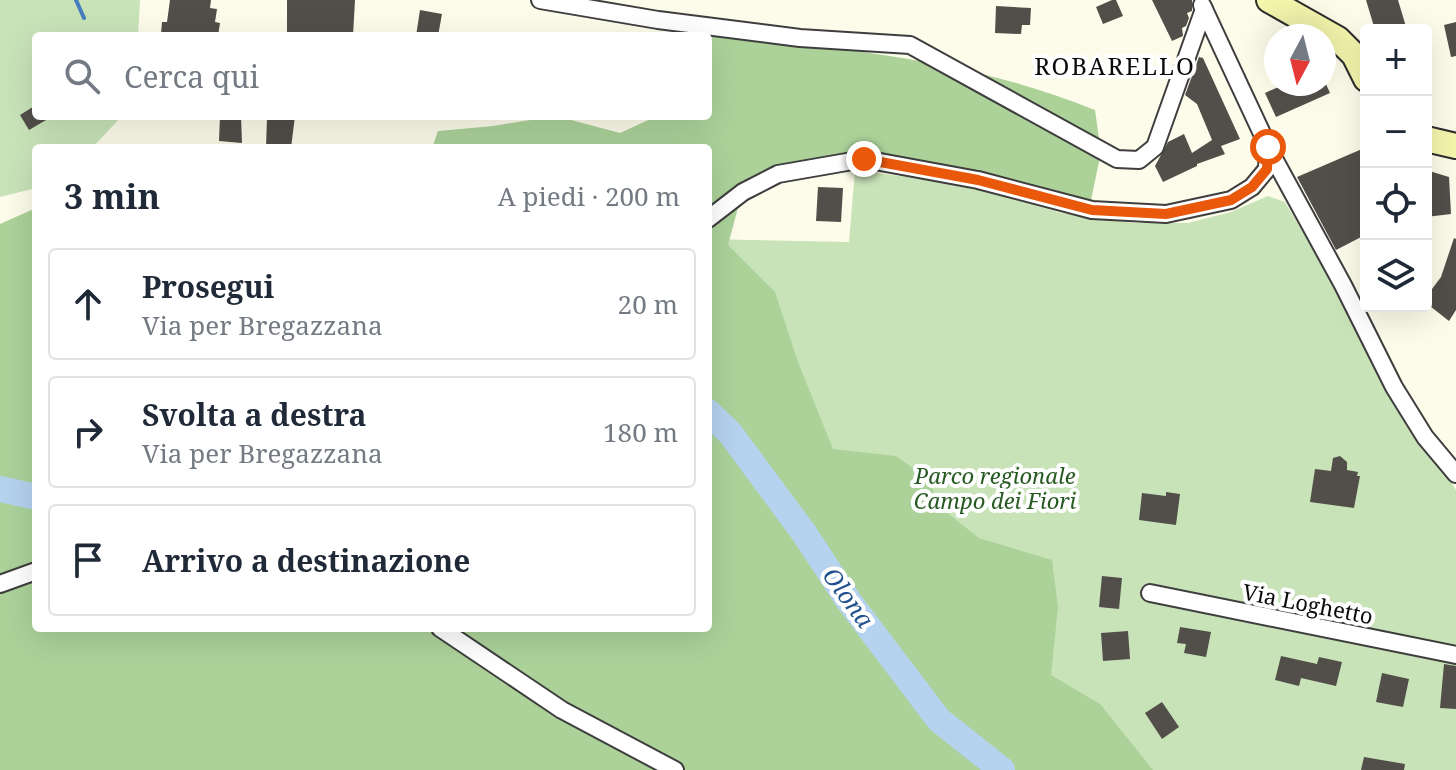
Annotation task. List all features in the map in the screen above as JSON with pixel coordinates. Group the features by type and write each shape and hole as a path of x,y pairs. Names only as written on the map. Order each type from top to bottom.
{"main road":[{"path":"1269,0 1338,39 1354,55 1360,67"},
{"path":"1432,140 1456,146"}],"street":[{"path":"540,0 658,20 800,38 910,45 1117,159 1139,160 1155,147 1202,5"},
{"path":"1202,5 1268,147 1394,387 1425,437 1456,474"},
{"path":"712,216 743,192 778,174 864,159 978,180 1092,210 1166,214 1231,200 1252,187 1267,169 1268,147"},
{"path":"0,584 32,572"},
{"name":"Via Loghetto","path":"1150,593 1456,655"},
{"path":"446,632 562,710 675,770"}],"green space":[{"path":"0,0 140,0 138,32 32,32 32,120 118,120 96,144 32,144 32,189 0,197"},
{"path":"712,33 942,65 1045,92 1095,110 1101,152 1090,205 863,152 796,174 739,204 728,245 775,292 798,362 833,449 896,456 928,479 941,508 979,538 1052,560 1058,607 1051,675 1100,704 1153,770 0,770 0,224 32,210 32,632 712,632 712,144 433,144 438,131 531,120 571,120 620,133 648,120 712,120"},
{"name":"Parco regionale Campo dei Fiori","path":"855,170 967,185 1061,213 1133,223 1188,223 1231,212 1268,196 1285,202 1456,490 1456,770 0,770 35,632 712,632 712,239 849,242"}],"building":[{"path":"170,0 211,0 210,8 217,9 215,22 220,23 219,32 161,32 162,22 167,22"},
{"path":"287,0 355,0 353,32 287,32"},
{"path":"1116,0 1123,16 1103,24 1096,7"},
{"path":"1152,0 1192,0 1192,11 1187,13 1189,18 1182,28 1183,36 1172,41"},
{"path":"1366,0 1398,0 1405,24 1373,24"},
{"path":"996,6 1031,8 1030,25 1022,25 1021,34 995,33"},
{"path":"420,10 442,14 439,32 417,32"},
{"path":"1456,22 1456,56 1451,57 1444,25"},
{"path":"1199,57 1203,58 1240,139 1221,146 1225,154 1197,164 1163,182 1155,166 1168,142 1184,134 1192,153 1212,140 1197,104 1185,95"},
{"path":"1266,96 1323,96 1276,117"},
{"path":"32,108 32,120 46,120 29,130 20,115"},
{"path":"220,120 241,120 242,143 219,141"},
{"path":"267,120 294,120 292,144 266,144"},
{"path":"1360,150 1360,238 1336,250 1297,177"},
{"path":"1432,172 1449,177 1451,214 1432,216"},
{"path":"818,187 843,188 841,222 816,221"},
{"path":"1454,238 1456,310 1449,321 1432,308 1432,289 1441,277"},
{"path":"1340,456 1347,462 1347,470 1358,472 1357,476 1360,476 1354,508 1310,502 1315,469 1331,471 1333,458"},
{"path":"1166,492 1180,494 1176,525 1139,520 1142,493 1166,496"},
{"path":"1102,576 1122,578 1119,609 1099,607"},
{"path":"1180,627 1211,632 1206,657 1184,653 1186,644 1177,643"},
{"path":"1128,631 1130,659 1103,661 1101,633"},
{"path":"1281,656 1317,664 1319,657 1342,662 1336,686 1301,678 1299,686 1275,680"},
{"path":"1444,664 1456,666 1456,709 1440,708"},
{"path":"1382,673 1409,679 1403,707 1376,702"},
{"path":"1162,702 1179,727 1162,739 1145,713"},
{"path":"1364,757 1405,764 1404,770 1361,770"}],"waterway":[{"path":"76,0 84,18"},
{"name":"Olona","path":"712,416 730,433 804,533 848,600 939,720 1002,770"},
{"name":"Olona","path":"0,489 32,496"}],"district":[{"name":"ROBARELLO","path":"1115,65"}],"route":[{"path":"864,159 978,180 1092,210 1166,214 1231,200 1252,187 1267,169 1268,147"}]}
